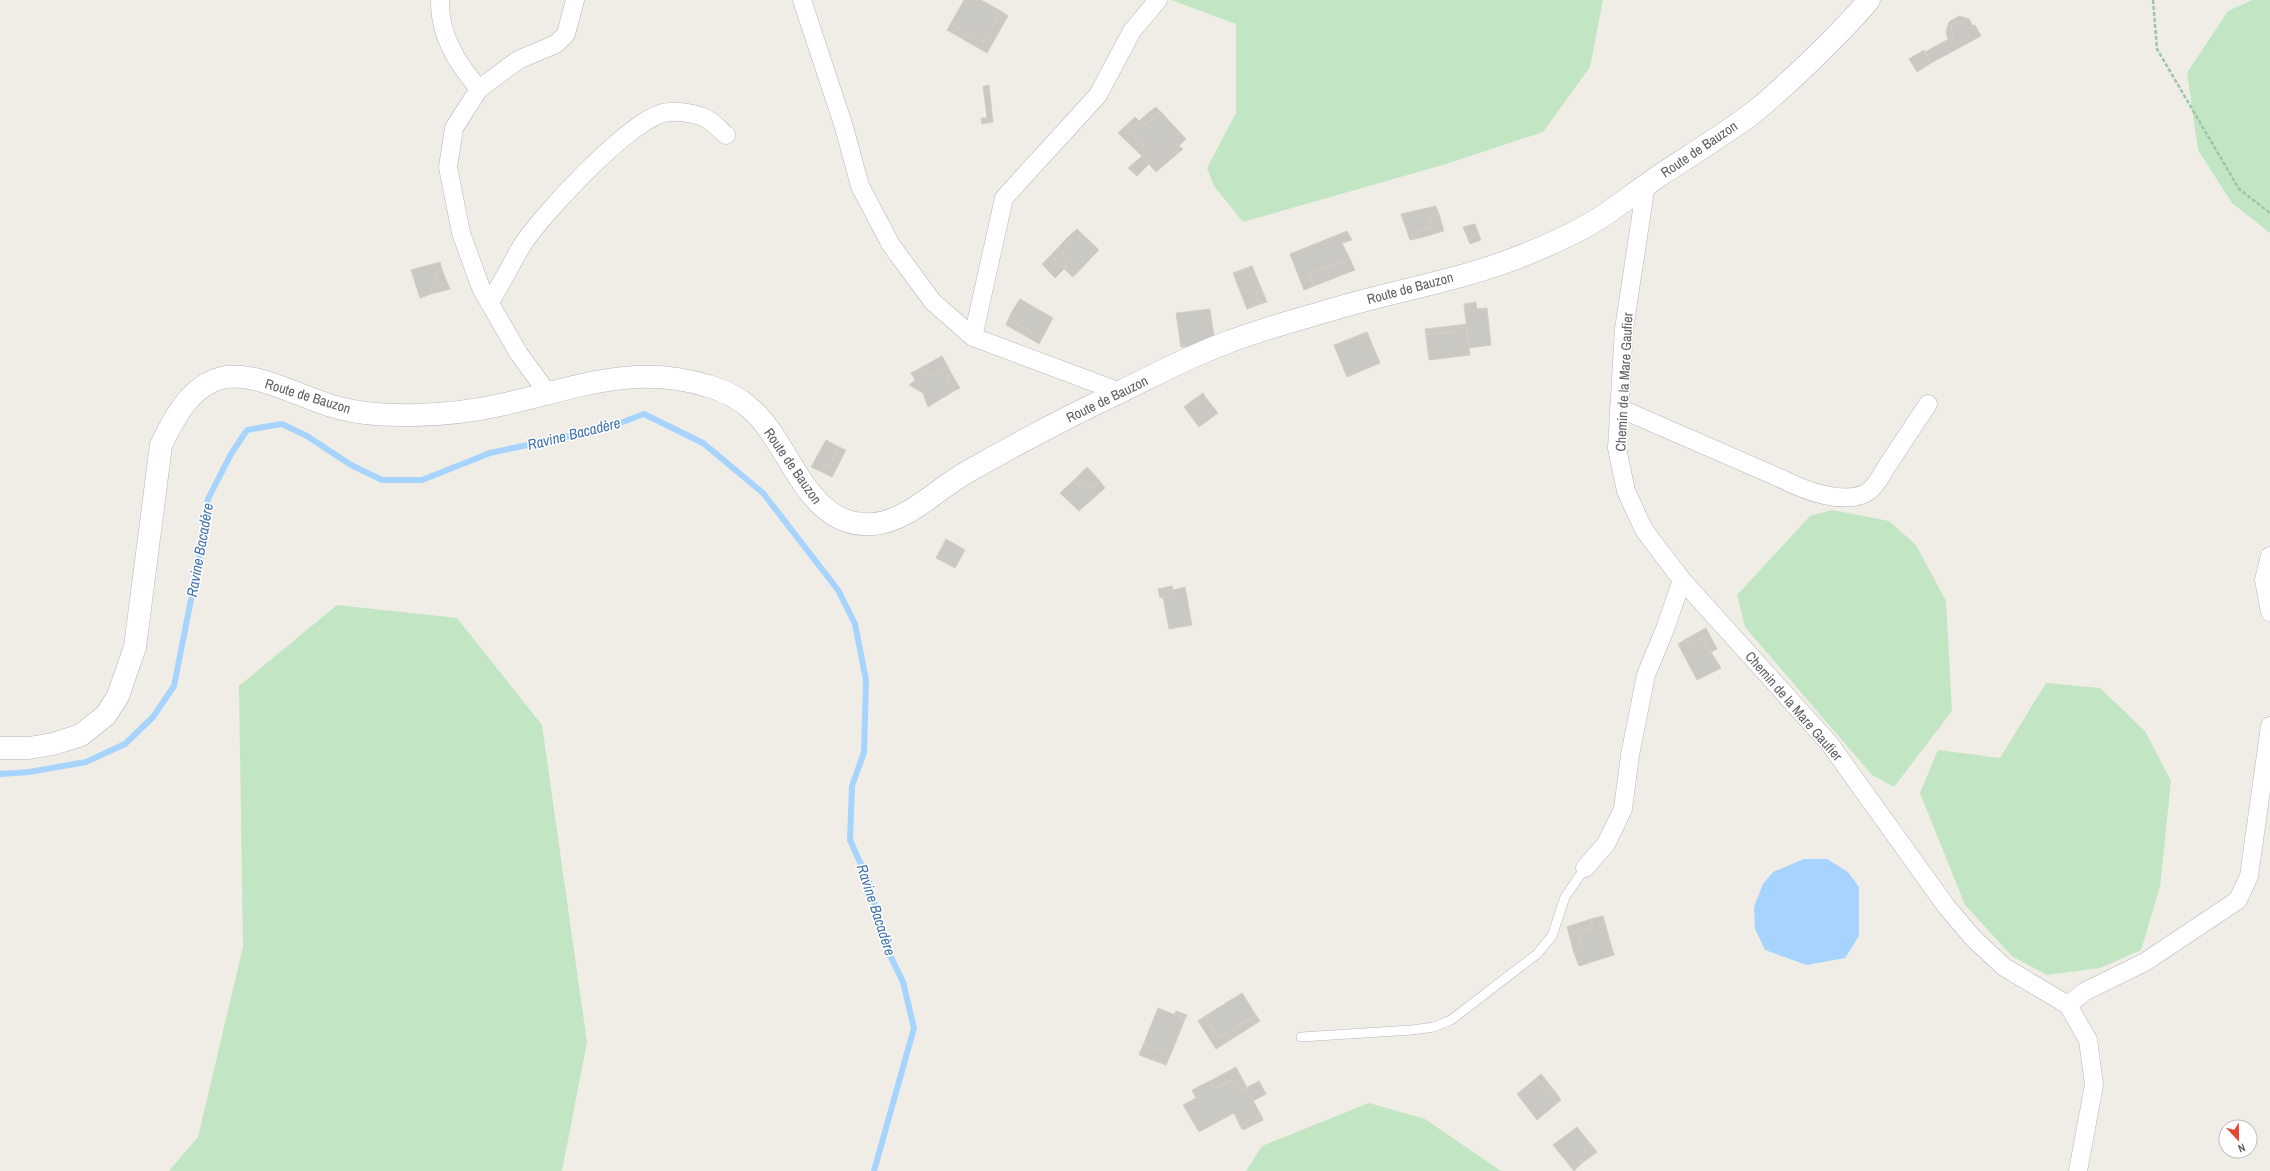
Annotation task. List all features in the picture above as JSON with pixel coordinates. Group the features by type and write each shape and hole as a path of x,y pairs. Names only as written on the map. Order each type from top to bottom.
{"street":[{"path":"440,0 440,21 448,42 460,66 479,89"},
{"path":"547,392 519,354 481,288 461,233 448,167 454,128 479,89 518,60 556,44 566,34 575,0"},
{"path":"802,0 844,127 860,186 891,245 933,302 973,337 1120,392"},
{"path":"973,337 1004,198 1098,95 1132,31 1158,0"},
{"name":"Route de Bauzon","path":"0,748 30,748 52,744 80,735 106,715 118,696 135,647 161,445 171,424 188,398 206,384 220,378 249,377 340,408 398,415 460,413 508,403 587,382 653,376 707,386 727,393 754,411 770,432 814,498 825,510 840,519 865,524 879,524 896,518 963,474 1120,392 1228,342 1336,308 1469,273 1519,258 1560,240 1599,219 1646,184 1752,114 1813,59 1869,0"},
{"path":"489,302 503,281 521,247 543,218 564,194 615,145 643,123 662,113 683,113 707,119 726,135"},
{"name":"Chemin de la Mare Gaufier","path":"1646,184 1624,329 1617,448 1626,491 1644,530 1682,580 1829,743 1946,906 1973,938 2004,967 2068,1005 2088,1040 2094,1085 2078,1171"},
{"path":"1619,408 1782,479 1802,490 1818,495 1852,496 1862,495 1876,484 1928,404"},
{"path":"2270,556 2264,580 2270,612"},
{"path":"1585,868 1606,844 1623,809 1646,675 1665,629 1682,580"},
{"path":"2068,1005 2084,992 2145,962 2238,900 2249,876 2270,726"}],"lane":[{"path":"1301,1037 1412,1030 1434,1027 1451,1020 1537,954 1552,936 1565,898 1585,868"}],"path":[{"path":"2153,0 2157,49 2239,190 2270,212"}],"green space":[{"path":"1171,0 1603,0 1590,67 1543,132 1446,164 1243,222 1214,186 1207,168 1236,113 1236,24"},
{"path":"2252,0 2270,0 2270,233 2232,203 2198,150 2187,73 2228,11"},
{"path":"1832,510 1889,521 1916,545 1946,601 1952,711 1894,787 1872,775 1745,627 1737,595 1810,516"},
{"path":"337,605 457,618 542,725 587,1042 562,1171 169,1171 198,1137 243,947 239,686"},
{"path":"2046,683 2100,688 2145,731 2171,781 2160,887 2141,950 2100,968 2047,975 2012,956 1965,905 1920,793 1938,750 2000,758"},
{"path":"1369,1103 1425,1119 1501,1171 1246,1171 1262,1146"}],"water":[{"path":"1804,859 1827,859 1848,872 1859,887 1859,936 1845,958 1807,965 1765,950 1755,929 1754,907 1763,884 1773,872"}],"building":[{"path":"964,0 981,0 1001,11 983,42 951,23"},
{"path":"1001,11 1008,16 987,53 947,30 951,23 983,42"},
{"path":"1959,16 1969,19 1973,26 1968,28 1959,21 1952,25 1951,30 1954,36 1948,40 1946,32 1949,22"},
{"path":"1959,21 1968,28 1975,25 1981,36 1931,63 1925,52 1954,36 1951,30 1952,25"},
{"path":"1924,50 1931,63 1917,72 1909,59"},
{"path":"989,85 993,122 982,124 981,118 987,118 983,86"},
{"path":"1156,107 1161,112 1153,118 1148,113"},
{"path":"1161,112 1186,139 1179,146 1174,142 1149,164 1142,156 1148,150 1130,130 1139,121 1144,126"},
{"path":"1148,113 1153,118 1144,126 1139,121"},
{"path":"1135,117 1139,121 1130,130 1148,150 1142,156 1118,133"},
{"path":"1174,142 1183,149 1156,172 1149,164"},
{"path":"1142,156 1149,164 1137,176 1128,168"},
{"path":"1436,206 1439,214 1429,217 1433,227 1418,231 1420,238 1410,240 1401,214"},
{"path":"1439,214 1444,231 1420,238 1418,231 1433,227 1429,217"},
{"path":"1475,224 1481,240 1470,244 1463,227"},
{"path":"1077,229 1099,250 1073,277 1064,269 1070,262 1062,255 1073,242 1068,237"},
{"path":"1347,231 1352,240 1342,243 1350,259 1309,274 1314,286 1304,290 1290,254"},
{"path":"1068,237 1073,242 1062,255 1070,262 1064,269 1051,255"},
{"path":"1051,255 1064,269 1055,278 1042,264"},
{"path":"1350,259 1355,270 1314,286 1309,274"},
{"path":"440,262 442,270 436,272 440,285 429,289 431,294 420,298 411,270"},
{"path":"1252,266 1262,290 1256,293 1260,304 1247,309 1233,273"},
{"path":"442,270 450,289 431,294 429,289 440,285 436,272"},
{"path":"1262,290 1267,302 1260,304 1256,293"},
{"path":"1020,299 1053,318 1039,344 1029,338 1033,332 1014,322 1017,316 1011,313"},
{"path":"1476,302 1477,309 1487,308 1491,345 1469,348 1464,304"},
{"path":"1210,309 1215,343 1181,347 1176,313"},
{"path":"1011,313 1017,316 1014,322 1033,332 1029,338 1006,325"},
{"path":"1466,324 1470,355 1429,360 1426,335 1460,331 1459,325"},
{"path":"1459,325 1460,331 1426,335 1425,329"},
{"path":"1367,332 1380,363 1347,377 1334,345"},
{"path":"942,356 948,367 928,377 922,367"},
{"path":"922,367 928,377 948,367 951,373 946,376 954,391 928,407 923,393 909,385 915,380 911,373"},
{"path":"951,373 960,388 954,391 946,376"},
{"path":"1203,393 1206,398 1196,405 1193,400"},
{"path":"1206,398 1218,413 1199,427 1184,407 1193,400 1196,405"},
{"path":"826,440 839,447 829,467 823,465 820,471 811,467"},
{"path":"839,447 846,450 832,477 820,471 823,465 829,467"},
{"path":"1087,467 1100,481 1092,488 1085,481 1080,487 1074,480"},
{"path":"1074,480 1080,487 1085,481 1092,488 1100,481 1105,488 1079,511 1060,493"},
{"path":"946,539 965,550 955,568 936,558"},
{"path":"1172,586 1174,595 1160,598 1158,589"},
{"path":"1185,587 1192,625 1169,629 1163,597 1174,595 1173,590"},
{"path":"1706,628 1717,649 1710,653 1702,638 1690,645 1686,639"},
{"path":"1702,638 1721,668 1697,680 1678,644 1686,639 1690,645"},
{"path":"1603,916 1614,955 1579,966 1574,953 1583,950 1577,933 1593,928 1591,919"},
{"path":"1591,919 1593,928 1577,933 1583,950 1574,953 1567,927"},
{"path":"1242,993 1256,1015 1219,1038 1205,1016"},
{"path":"1158,1008 1185,1019 1170,1056 1144,1043"},
{"path":"1176,1011 1187,1015 1185,1019 1174,1015"},
{"path":"1256,1015 1260,1021 1216,1049 1198,1021 1205,1016 1219,1038"},
{"path":"1144,1043 1170,1056 1166,1065 1139,1055"},
{"path":"1236,1067 1247,1088 1239,1092 1232,1080 1214,1089 1210,1081"},
{"path":"1541,1074 1554,1090 1548,1094 1535,1079"},
{"path":"1535,1079 1548,1094 1554,1090 1561,1100 1537,1120 1517,1094"},
{"path":"1232,1080 1239,1092 1246,1088 1261,1115 1240,1126 1234,1113 1199,1132 1183,1105 1196,1098 1192,1090 1210,1081 1214,1089"},
{"path":"1259,1081 1266,1094 1253,1101 1246,1088"},
{"path":"1261,1115 1263,1120 1243,1130 1240,1126"},
{"path":"1577,1127 1589,1142 1583,1147 1587,1152 1579,1158 1582,1163 1574,1171 1553,1145"},
{"path":"1589,1142 1597,1152 1582,1163 1579,1158 1587,1152 1583,1147"}],"waterway":[{"name":"Ravine Bacadère","path":"0,774 29,772 86,762 125,744 153,717 174,686 202,544 208,499 231,454 247,430 282,424 307,436 351,465 382,480 422,480 490,453 607,428 644,414 703,443 763,493 838,590 855,624 866,680 864,752 852,786 850,840 869,882 884,943 903,982 914,1028 874,1171"}]}
